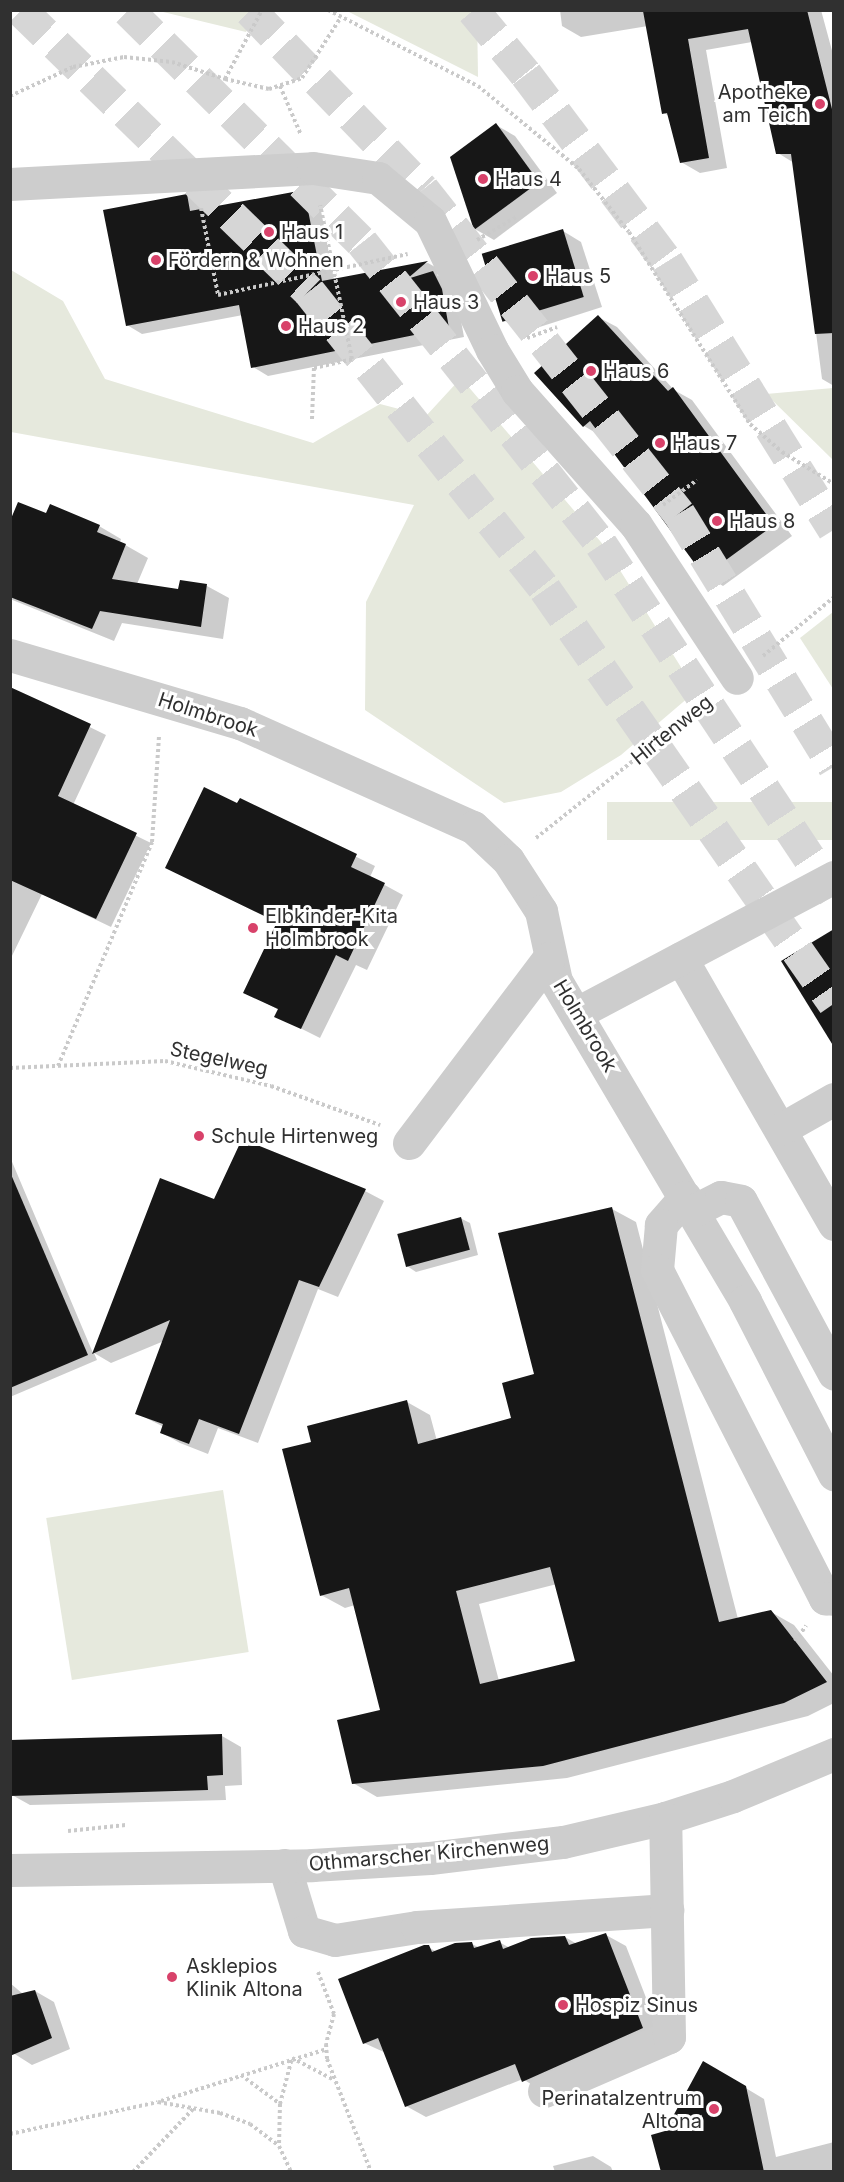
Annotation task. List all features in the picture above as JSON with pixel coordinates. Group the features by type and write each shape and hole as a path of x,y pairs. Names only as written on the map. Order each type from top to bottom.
{"street":[{"path":"10,184 194,172 313,168 378,178 430,221 492,350 517,391 636,525 737,678"},
{"name":"Holmbrook","path":"10,655 240,723 473,827 507,860 541,911 549,958 556,981 577,1013 745,1301 834,1474"},
{"path":"577,1013 834,877"},
{"path":"409,1143 549,958"},
{"path":"681,958 834,1224"},
{"path":"781,1129 834,1099"},
{"path":"834,1374 741,1201 721,1197 689,1204 661,1225 657,1270 825,1598 834,1599"},
{"name":"Othmarscher Kirchenweg","path":"10,1870 99,1872 430,1858 563,1842 665,1818 733,1796 834,1754"},
{"path":"544,2091 669,2037 665,1818"},
{"path":"284,1865 304,1931 335,1940 417,1927 667,1910"}],"path":[{"path":"225,79 262,10"},
{"path":"328,10 478,86 579,169 629,232 750,424 782,452 834,484"},
{"path":"10,96 73,67 124,57 172,62 225,79 269,89 302,78 340,17"},
{"path":"280,86 313,168 352,359 314,368 312,419"},
{"path":"194,172 218,295 486,238 516,217"},
{"name":"Hirtenweg","path":"507,860 737,678 834,597"},
{"path":"58,1066 152,842 161,699"},
{"name":"Stegelweg","path":"10,1068 165,1061 271,1086 378,1124 409,1143"},
{"path":"304,1931 333,2014 327,2049 334,2080 371,2172"},
{"path":"10,2134 158,2102 240,2074 327,2049"},
{"path":"292,2058 334,2080"},
{"path":"291,2172 279,2146 280,2104 292,2058"},
{"path":"240,2074 280,2104"},
{"path":"158,2102 194,2108 250,2124 279,2146"},
{"path":"133,2172 194,2108"}],"shaded area":[{"path":"159,11 256,11 246,32"},
{"path":"347,11 477,11 478,77"},
{"path":"11,270 63,301 105,379 313,443 380,404 426,416 461,378 606,548 696,691 621,755 561,792 504,803 365,710 366,602 414,505 11,432"},
{"path":"834,388 833,460 766,394"},
{"path":"833,612 833,689 800,638"},
{"path":"607,802 833,802 833,840 607,840"},
{"path":"223,1490 249,1652 72,1680 46,1518"}],"building":[{"path":"807,10 834,117 834,333 815,334 791,154 776,154 748,29 688,39 709,158 680,163 667,113 662,114 643,11"},
{"name":"Haus 4","path":"496,123 539,182 474,230 450,157"},
{"path":"304,190 322,281 428,261 407,279 433,271 442,289 449,328 251,368 239,305 126,326 103,210 187,194 190,211"},
{"name":"Haus 5","path":"563,229 584,297 502,322 482,254"},
{"path":"598,315 668,391 673,387 774,525 704,576 590,421 583,427 534,373"},
{"path":"18,502 46,513 50,504 100,525 97,532 126,544 112,579 178,589 180,580 207,584 201,627 100,611 92,629 10,597 10,521"},
{"path":"10,687 91,724 58,796 137,833 96,919 10,880"},
{"path":"204,787 237,803 240,798 357,854 351,867 385,883 348,961 336,955 301,1029 274,1017 278,1009 243,993 277,922 165,868"},
{"path":"834,929 834,1047 781,961"},
{"path":"242,1139 366,1189 319,1287 299,1280 239,1434 199,1419 189,1444 160,1433 163,1424 135,1414 170,1320 92,1354 160,1178 214,1199"},
{"path":"10,1172 88,1355 10,1388"},
{"path":"612,1207 719,1622 771,1610 827,1682 784,1703 543,1766 352,1784 337,1720 380,1710 349,1588 320,1596 282,1449 311,1442 307,1426 407,1400 418,1444 511,1418 502,1383 534,1374 498,1233","holes":["550,1567 575,1661 480,1684 456,1591"]},
{"path":"461,1217 470,1250 406,1267 397,1234"},
{"path":"222,1734 223,1775 207,1776 208,1790 10,1796 10,1740"},
{"path":"606,1933 643,2028 522,2082 515,2064 405,2107 378,2038 363,2044 338,1979 424,1945 429,1945 432,1952 455,1943 472,1942 474,1948 500,1940 503,1949 531,1938 565,1936 569,1945"},
{"path":"35,1990 52,2038 10,2056 10,1996"},
{"name":"Perinatalzentrum Altona","path":"703,2061 746,2086 764,2172 661,2172 651,2135 665,2131"}],"tunnel":[{"path":"21,10 309,291 545,589 834,1003"},
{"path":"128,10 362,242 601,544 834,895"},
{"path":"250,10 423,189 679,513 834,766"},
{"path":"473,10 526,74 667,261 834,529"}],"place":[{"name":"Apotheke am Teich","path":"820,104"},
{"name":"Haus 4","path":"483,179"},
{"name":"Haus 1","path":"269,232"},
{"name":"Fördern & Wohnen","path":"156,260"},
{"name":"Haus 5","path":"533,276"},
{"name":"Haus 3","path":"401,302"},
{"name":"Haus 2","path":"286,326"},
{"name":"Haus 6","path":"591,371"},
{"name":"Haus 7","path":"660,443"},
{"name":"Haus 8","path":"717,521"},
{"name":"Elbkinder-Kita Holmbrook","path":"253,928"},
{"name":"Schule Hirtenweg","path":"199,1136"},
{"name":"Asklepios Klinik Altona","path":"172,1977"},
{"name":"Hospiz Sinus","path":"563,2005"},
{"name":"Perinatalzentrum Altona","path":"714,2109"}]}
